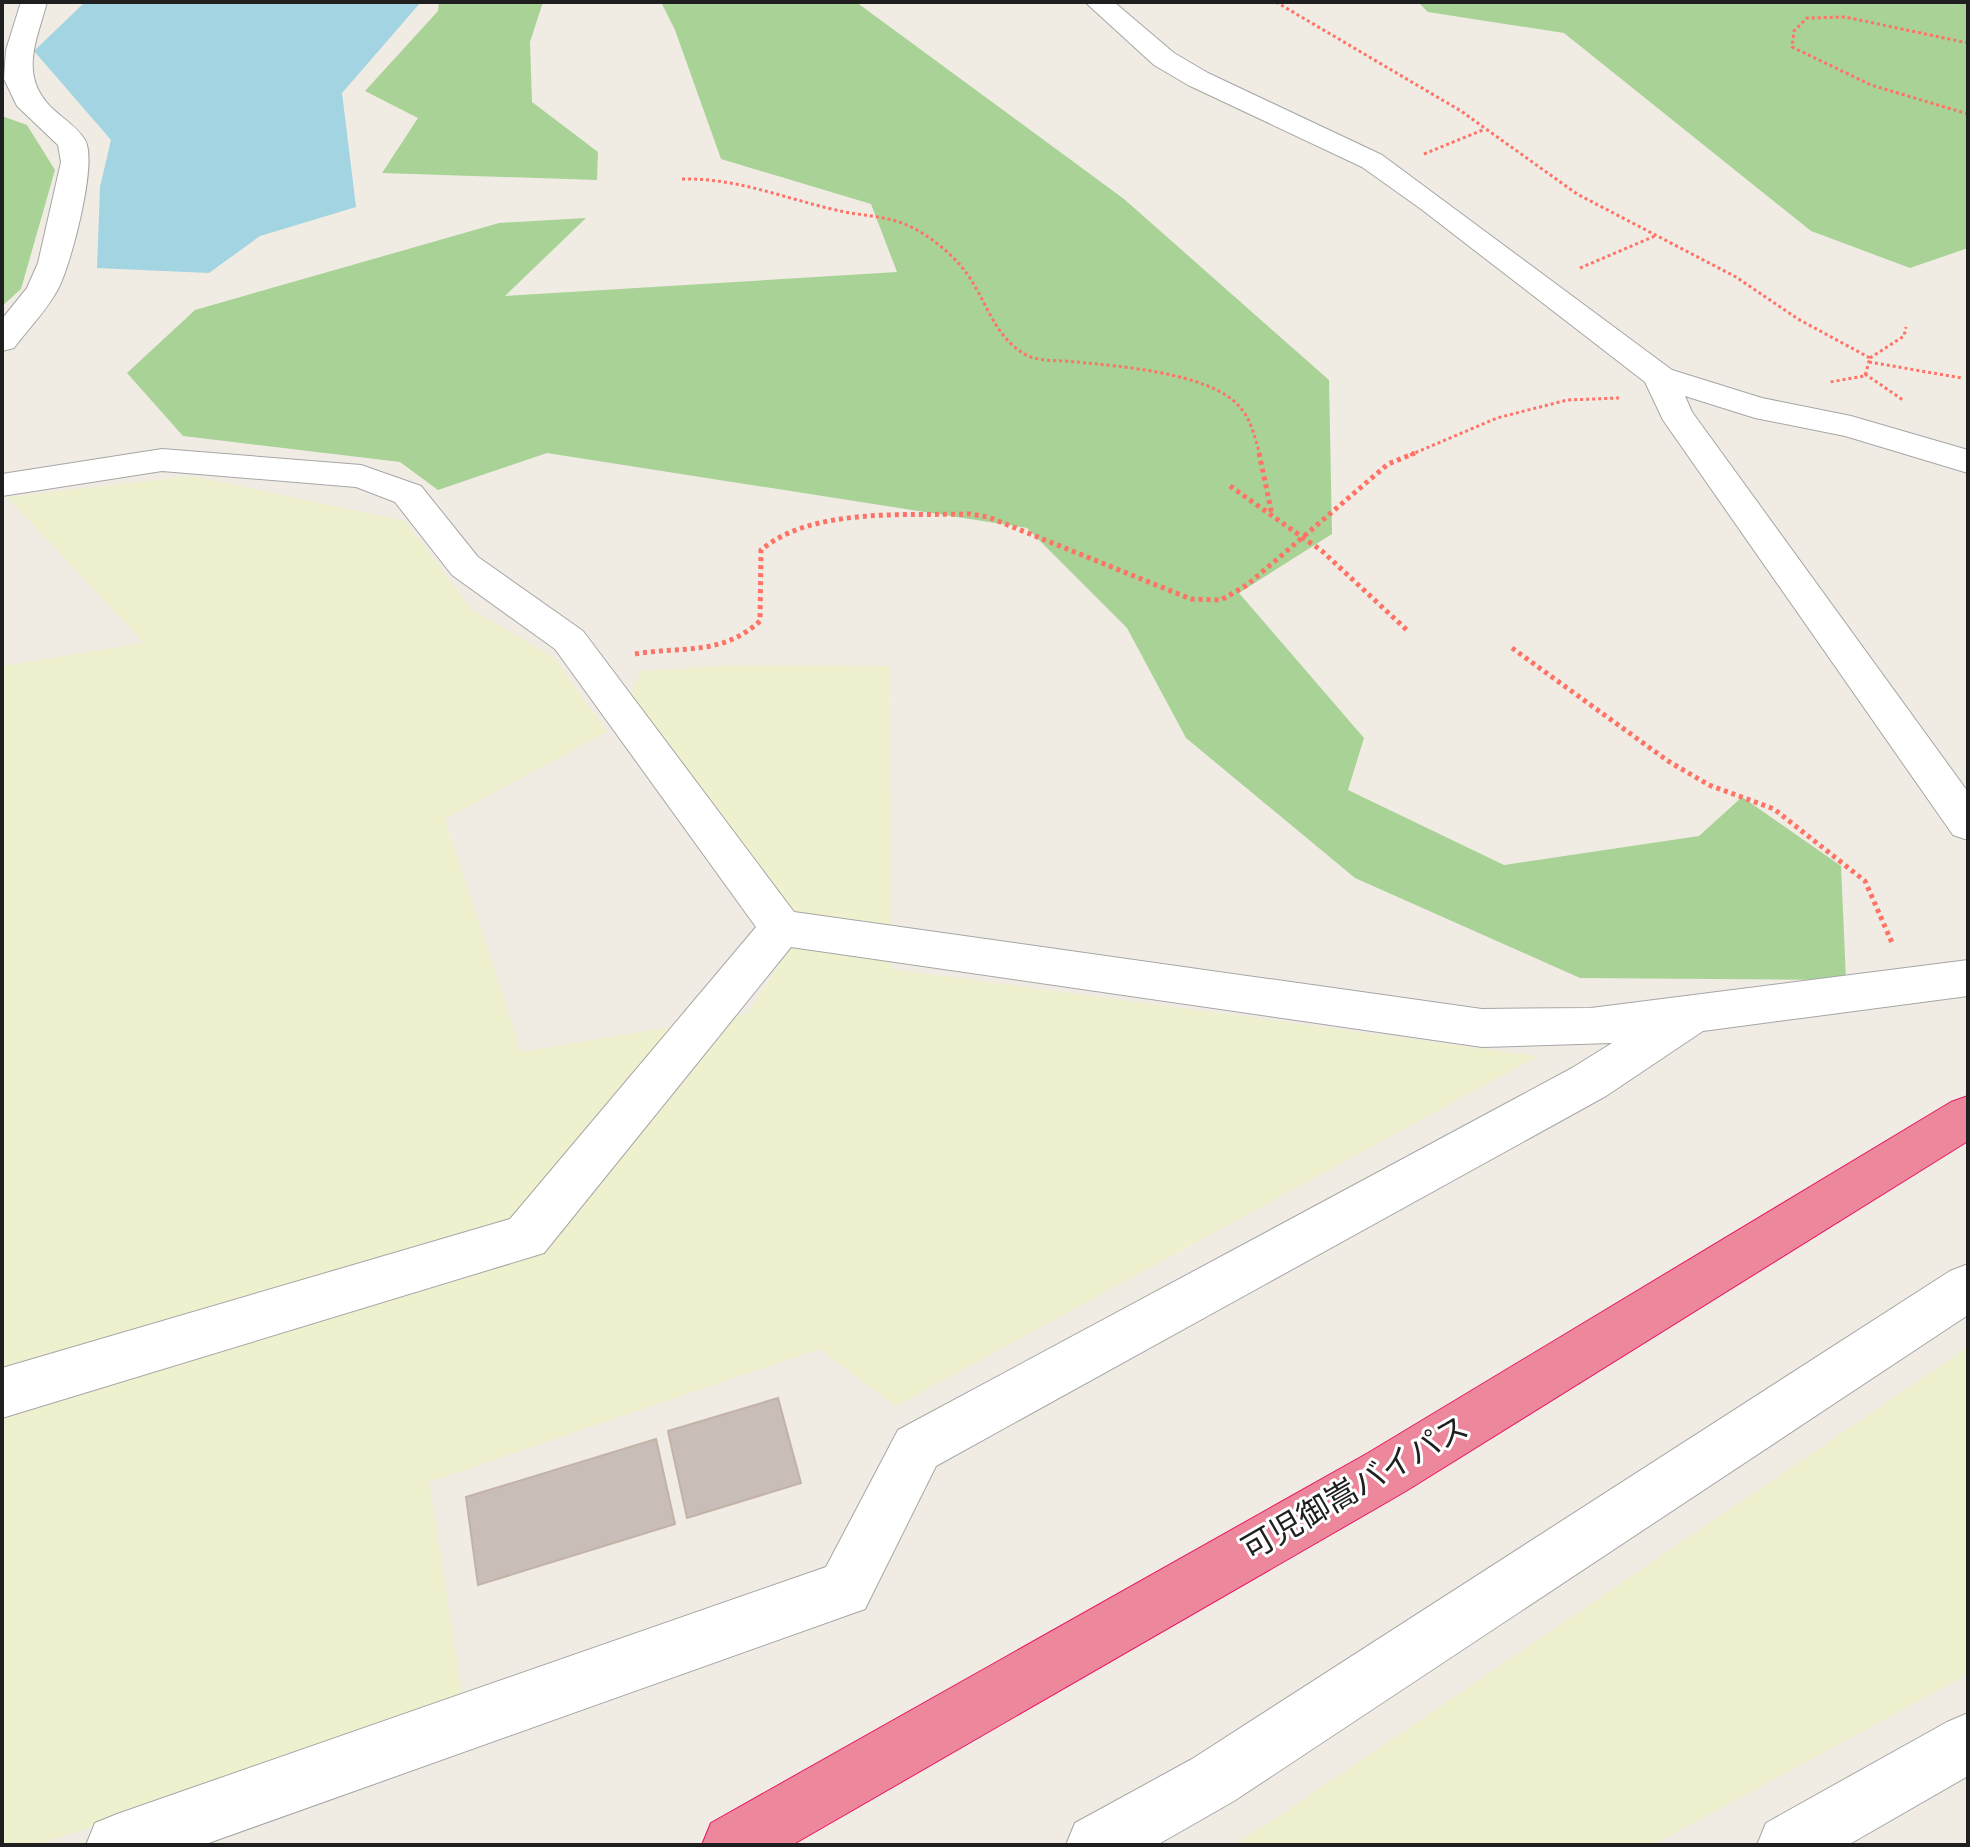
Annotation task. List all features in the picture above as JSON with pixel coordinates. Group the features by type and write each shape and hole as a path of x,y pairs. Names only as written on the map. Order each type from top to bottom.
{"highway":[{"name":"可児御嵩バイパス","path":"733,1845 1387,1472 1968,1116"}],"street":[{"path":"2,341 42,290 54,263 76,162 72,142 27,100 18,79 20,50 34,2"},
{"path":"1098,2 1164,59 1385,170 1540,285 1664,387 1851,427 1968,462"},
{"path":"1664,387 1675,413 1968,824"},
{"path":"2,485 162,460 361,476 408,494 465,566 569,640 781,928 1482,1028 1591,1027 1968,978"},
{"path":"2,1393 526,1237 781,928"},
{"path":"117,1845 845,1589 917,1448 1589,1082 1695,1014"},
{"path":"1097,1845 1213,1780 1968,1287"},
{"path":"1788,1845 1968,1743"}],"path":[{"path":"1276,2 1486,129 1577,194 1736,277 1798,319 1869,360 1962,378"},
{"path":"1968,43 1845,17 1807,18 1794,31 1792,47 1871,85 1968,114"},
{"path":"1385,170 1486,129"},
{"path":"682,179 718,179 769,187 832,209 900,222 946,252 964,269 1005,342 1017,352 1033,358 1190,381 1225,395 1237,403 1250,423 1272,515"},
{"path":"1540,285 1656,236"},
{"path":"1822,383 1865,376 1869,360 1904,336 1906,327"},
{"path":"593,670 639,652 720,646 735,643 748,635 760,621 761,550 779,534 815,522 970,514 988,517 1191,599 1211,603 1228,598 1247,585 1388,464 1497,418 1567,400 1664,387"},
{"path":"1230,486 1303,536 1409,632"},
{"path":"1512,648 1668,761 1709,785 1774,809 1865,881 1911,987"}],"green space":[{"path":"439,2 543,2 530,42 532,102 598,152 597,180 382,173 418,118 365,91 438,11"},
{"path":"661,2 856,2 1124,199 1329,380 1332,534 1239,593 1364,738 1348,790 1504,865 1699,836 1742,797 1841,866 1846,980 1580,978 1355,878 1186,738 1127,628 1027,528 547,453 438,490 400,462 183,436 127,373 195,310 499,223 586,218 505,296 897,272 871,204 721,159 675,30"},
{"path":"1418,2 1968,2 1968,248 1910,268 1811,231 1564,33 1428,12"},
{"path":"2,116 27,125 55,170 21,289 2,306"},
{"path":"192,476 405,521 471,609 554,658 607,732 445,819 521,1052 747,1014 811,916 779,909 629,698 641,671 734,665 890,666 891,969 1538,1056 896,1406 819,1349 429,1482 463,1698 38,1845 2,1845 2,666 144,643 7,497"},
{"path":"1968,1347 1968,1674 1653,1845 1232,1845 1269,1823"}],"water":[{"path":"85,2 421,2 342,93 356,207 260,236 209,273 97,268 100,187 111,140 34,51"}],"building":[{"path":"778,1398 801,1483 687,1518 668,1431"},
{"path":"656,1439 675,1524 478,1585 466,1497"}]}
